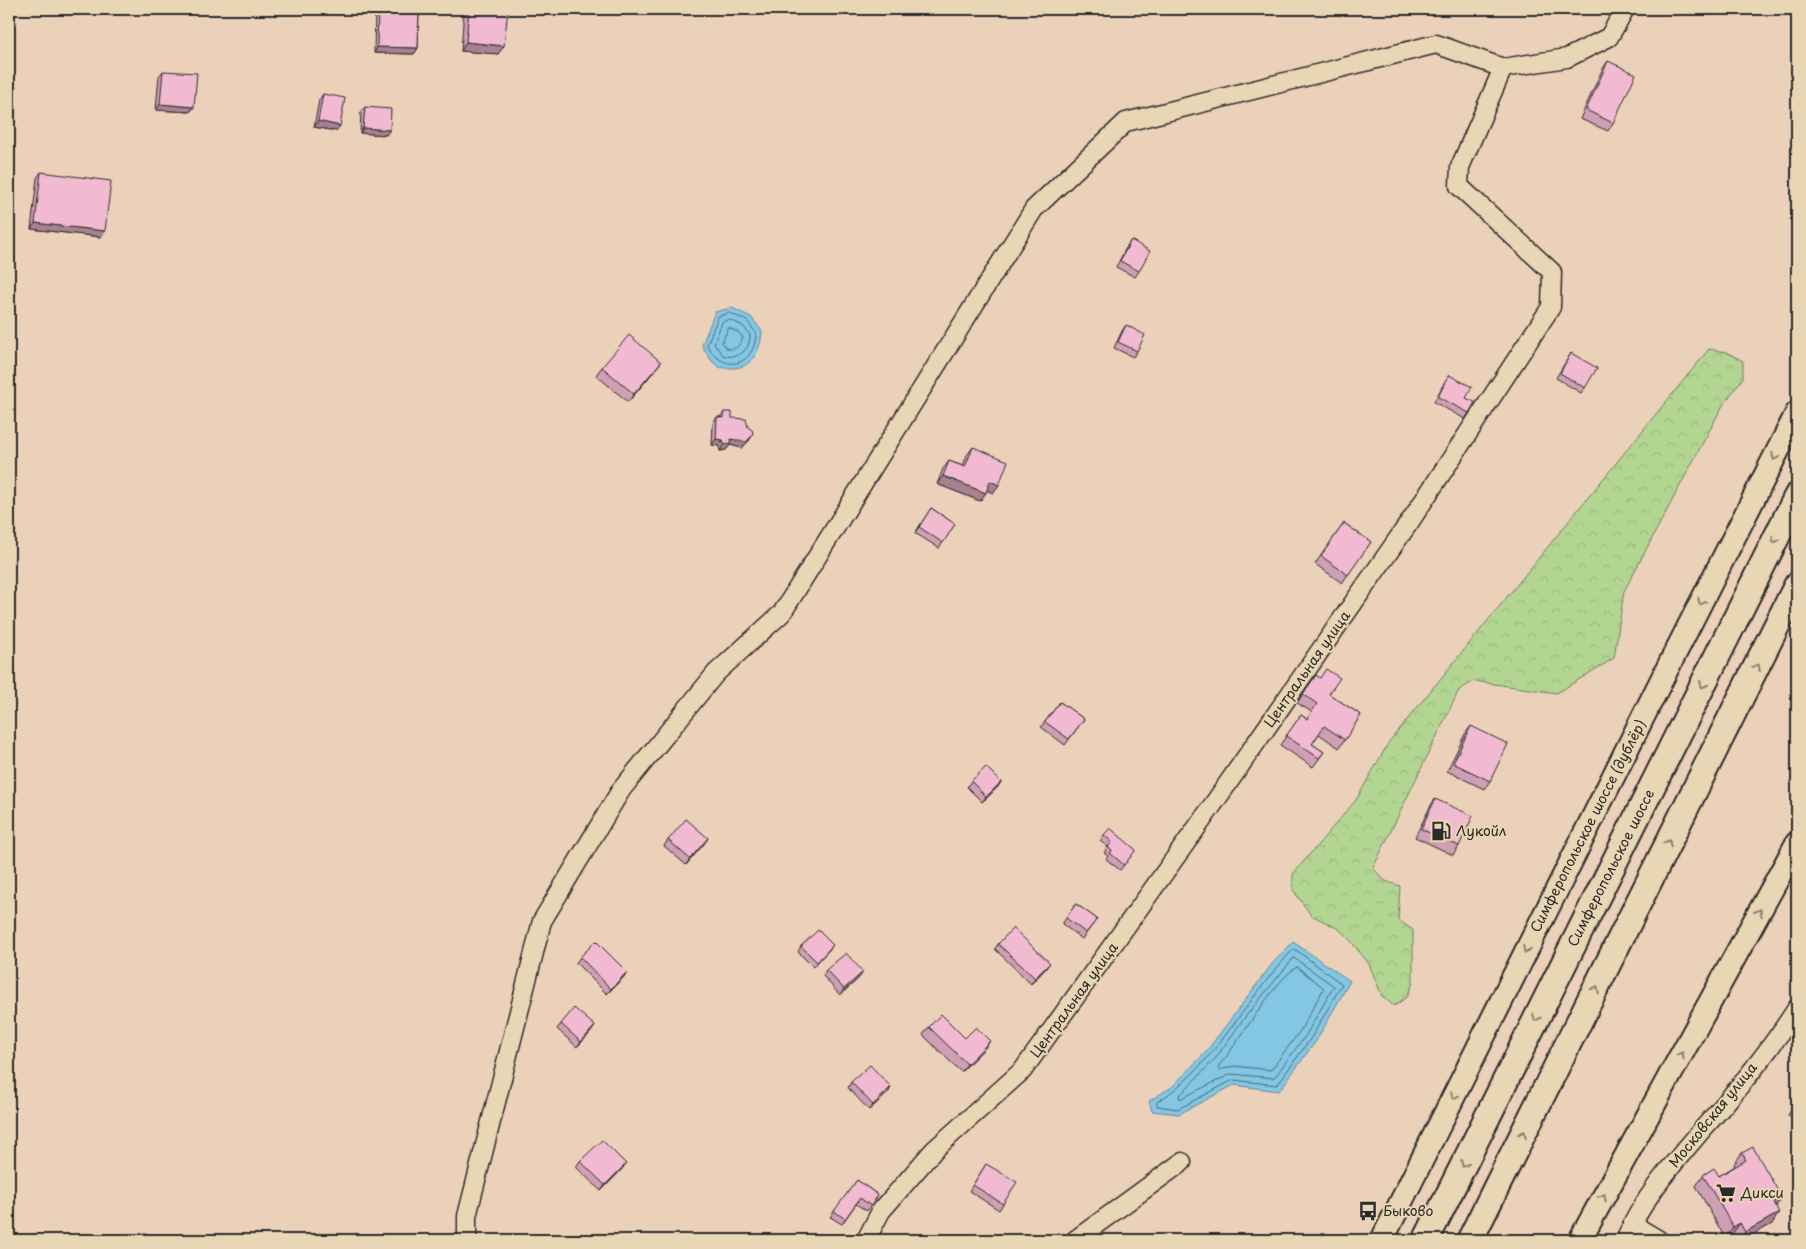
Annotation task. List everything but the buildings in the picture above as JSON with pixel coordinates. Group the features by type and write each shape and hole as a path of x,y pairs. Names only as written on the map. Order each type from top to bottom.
{"highway":[{"name":"Симферопольское шоссе","path":"1426,1240 1797,496"},
{"path":"1470,1240 1797,585"}],"main road":[{"name":"Симферопольское шоссе (дублёр)","path":"1382,1240 1654,694 1797,413"},
{"path":"1580,1240 1797,843"}],"street":[{"path":"467,1240 467,1216 542,921 621,790 716,672 782,612 1034,209 1126,122 1436,44 1502,68 1567,58 1609,37 1625,9"},
{"name":"Центральная улица","path":"866,1240 881,1211 934,1150 1024,1070 1203,819 1411,520 1551,307 1552,272 1459,186 1460,167 1502,68"},
{"name":"Московская улица","path":"1625,1240 1632,1224 1659,1181 1713,1118 1797,1008"},
{"path":"1075,1240 1182,1162"},
{"path":"1632,1224 1660,1240"}],"green space":[{"path":"1709,349 1726,352 1743,361 1743,378 1723,405 1624,591 1614,658 1557,693 1474,681 1459,690 1373,868 1385,881 1400,886 1398,920 1413,930 1413,982 1407,997 1394,1006 1382,996 1369,964 1350,940 1339,929 1311,915 1293,890 1293,874 1356,800 1389,742"}],"water":[{"path":"732,308 751,317 762,331 760,345 754,357 745,365 729,368 720,367 711,360 702,345 715,312"},
{"path":"1293,942 1350,981 1316,1041 1279,1091 1234,1085 1179,1114 1152,1111 1149,1101 1172,1087 1206,1052 1272,964"}],"place":[{"name":"Лукойл","path":"1441,831"},
{"name":"Дикси","path":"1726,1193"},
{"name":"Быково","path":"1368,1211"}]}
